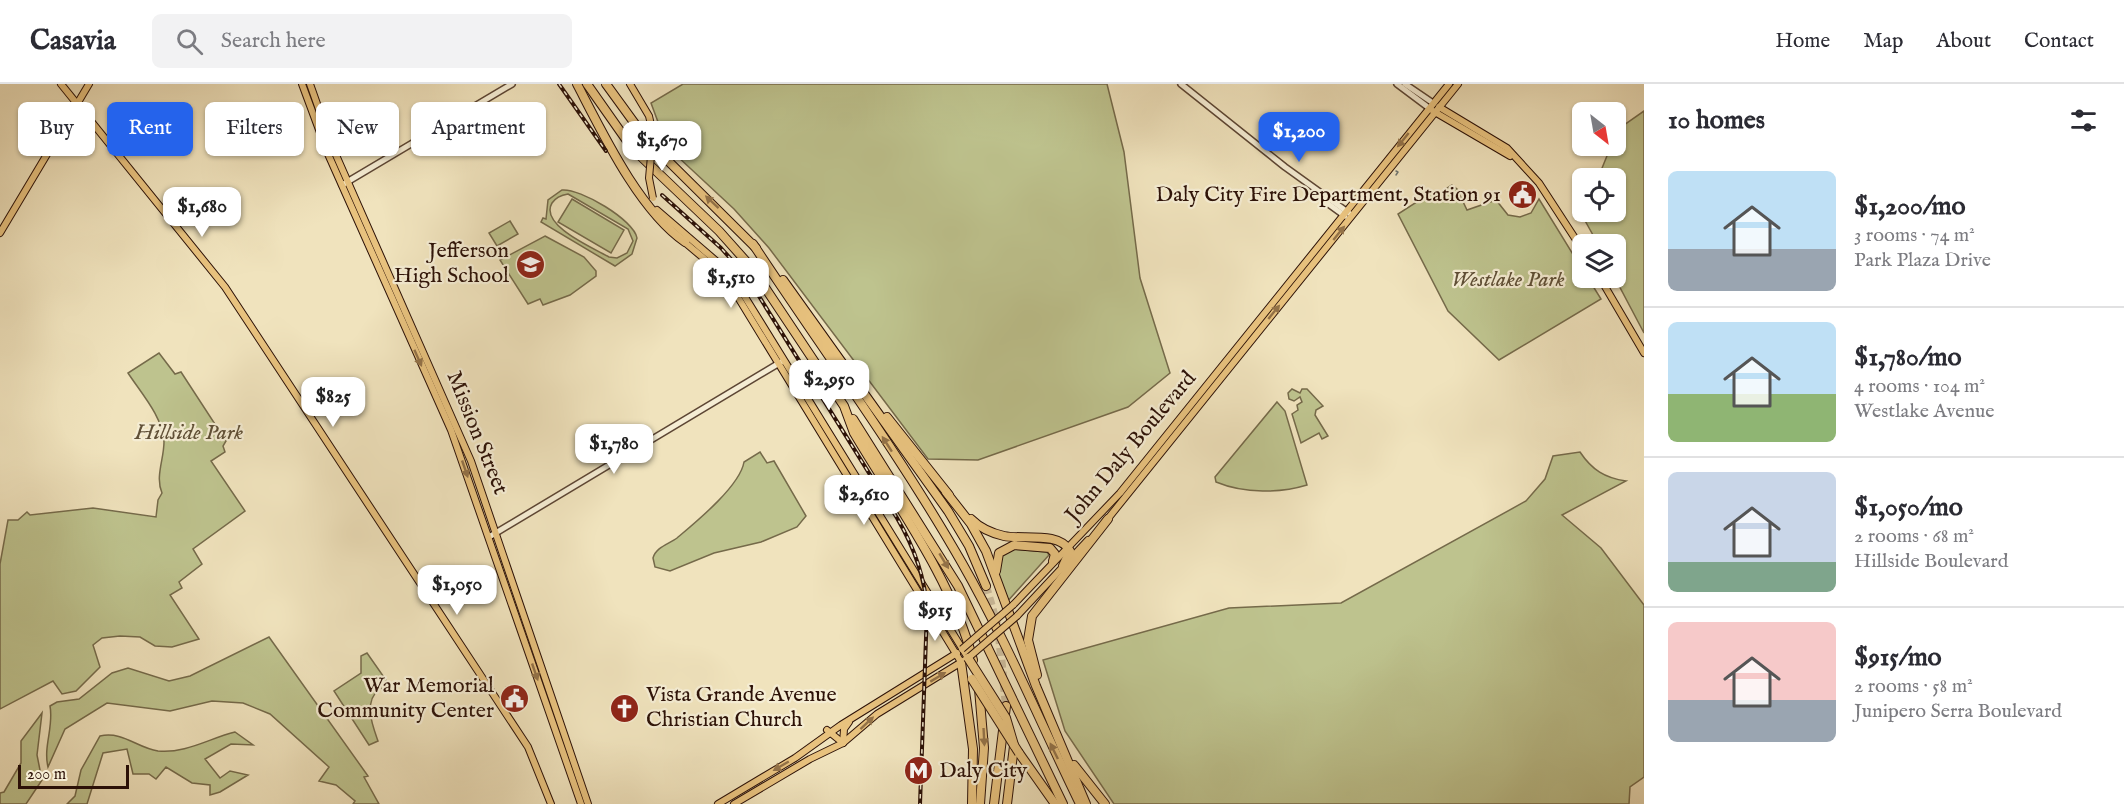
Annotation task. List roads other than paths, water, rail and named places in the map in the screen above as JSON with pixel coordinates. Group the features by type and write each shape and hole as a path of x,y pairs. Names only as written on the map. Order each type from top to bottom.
{"highway":[{"path":"577,84 599,127 651,212 669,231 685,242"},
{"path":"586,84 612,123 638,154 719,231 747,262 844,406 934,544 962,593 1063,804"},
{"path":"606,84 626,114 653,147 753,244 946,492 980,540 1009,605"},
{"path":"753,244 840,372 963,564 1080,804"},
{"path":"841,360 948,511 969,546 986,585"},
{"path":"844,406 854,433 947,590 967,638 982,716 984,756 980,804"},
{"path":"946,492 970,518 986,530 1006,536 1054,539 1068,547 1070,553 1064,566"},
{"path":"1047,710 1029,646 1029,623 1037,606 1108,519"},
{"path":"1053,561 1055,552 1048,548 1014,545 1002,550 997,558 996,568 1047,710 1086,804"},
{"path":"964,660 972,679 1055,804"},
{"path":"964,660 1008,722 1014,745 1007,804"},
{"path":"964,660 973,745 972,804"},
{"path":"994,804 1006,706"},
{"path":"1060,740 1079,772 1106,804"}],"main road":[{"path":"61,84 76,102 88,84"},
{"name":"Mission Street","path":"302,84 451,430 581,804"},
{"name":"Mission Street","path":"310,84 345,184 455,422 496,533 588,804"},
{"path":"630,84 649,116 653,134 649,178 652,198 657,210 664,222 685,242 718,266"},
{"name":"John Daly Boulevard","path":"718,804 795,758 828,732 956,654 1068,547 1120,493 1449,84"},
{"name":"John Daly Boulevard","path":"734,804 810,759 843,743 877,714 964,660 1017,616 1108,519 1458,84"},
{"path":"1431,105 1450,121 1518,161"},
{"path":"1438,110 1488,135 1508,148 1539,183 1572,234"},
{"path":"1403,153 1412,147 1432,123 1441,119 1450,121"},
{"path":"95,125 201,256 249,323 528,747 551,804"},
{"path":"1479,137 1488,135"},
{"path":"1488,135 1496,147"},
{"path":"0,233 45,156"},
{"path":"657,210 737,284 956,654 964,660"},
{"path":"1606,288 1644,353"},
{"path":"781,361 962,649 964,660"},
{"path":"843,743 844,729 854,717"},
{"path":"828,732 843,743"}],"street":[{"path":"345,184 513,84"},
{"path":"1181,84 1344,214 1352,216"},
{"path":"1397,84 1431,105"},
{"path":"1405,84 1431,105"},
{"path":"489,537 781,361"}],"waterway":[{"path":"1396,171 1398,172 1396,175"}],"tunnel":[{"path":"986,586 997,624"},
{"path":"999,636 1006,706"}],"railway":[{"path":"559,84 606,151"},
{"path":"662,195 721,248 747,277 909,540 924,585 927,610 920,804"}],"place":[{"name":"Daly City Fire Department, Station 91","path":"1522,195"},
{"name":"Jefferson High School","path":"530,264"},
{"name":"War Memorial Community Center","path":"515,699"},
{"name":"Vista Grande Avenue Christian Church","path":"625,708"},
{"name":"Daly City","path":"918,771"}],"park label":[{"name":"Westlake Park","path":"1508,280"},
{"name":"Hillside Park","path":"189,433"}]}
